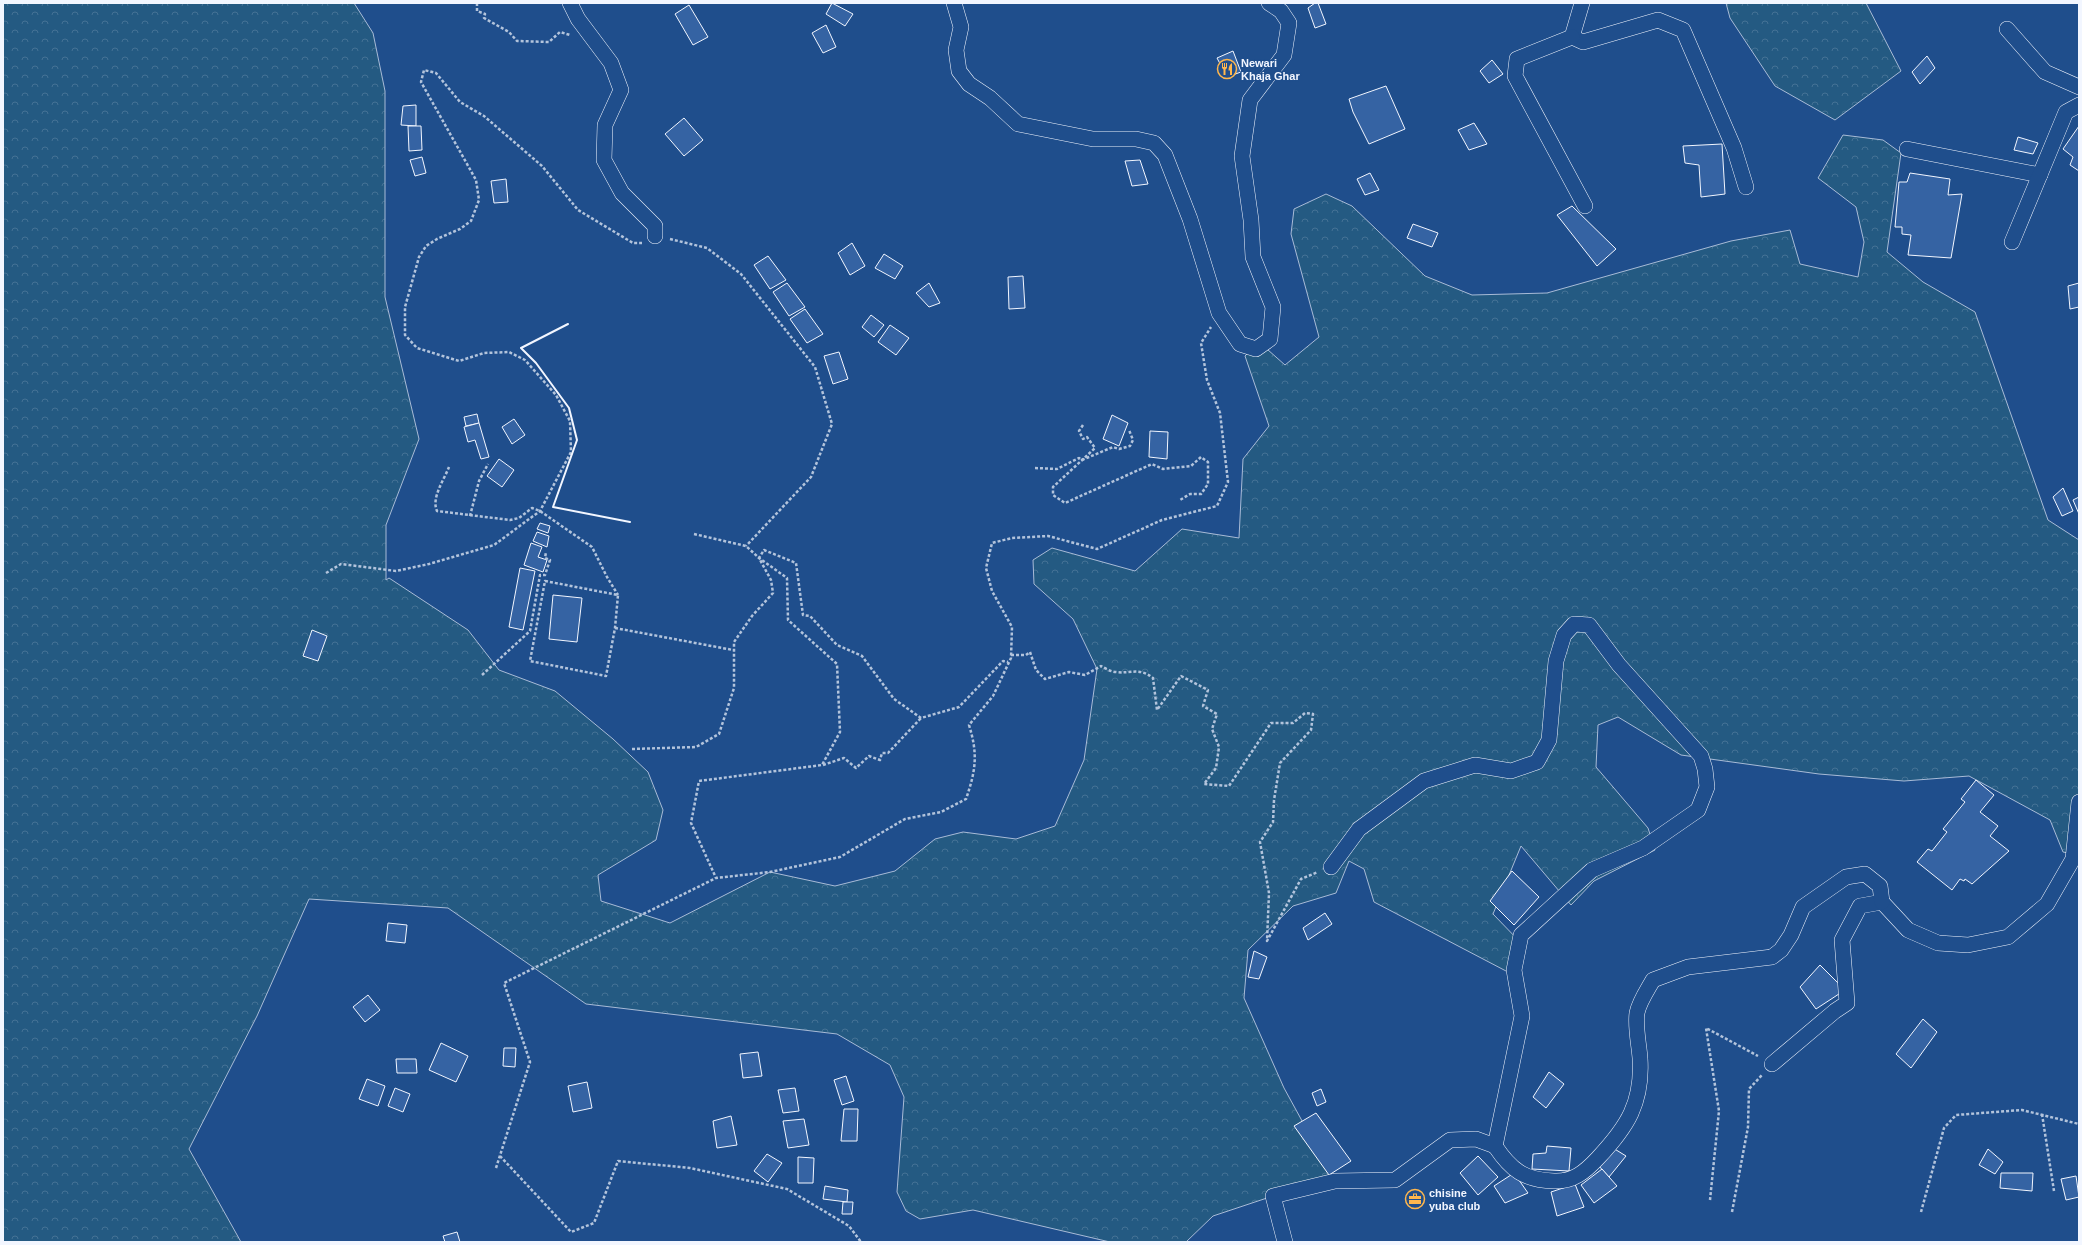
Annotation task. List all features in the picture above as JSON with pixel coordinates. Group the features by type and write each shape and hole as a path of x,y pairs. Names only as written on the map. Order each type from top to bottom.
{"street":[{"path":"570,3 583,25 611,63 621,90 605,124 604,160 622,193 655,226 655,236"},
{"path":"954,3 961,26 956,50 959,71 969,84 990,98 1018,124 1093,139 1136,139 1154,144 1165,155 1190,219 1219,313 1240,344 1256,349 1270,339 1273,307 1253,257 1251,220 1242,156 1250,100 1284,56 1289,23 1281,11 1269,3"},
{"path":"1572,37 1582,3"},
{"path":"1585,206 1515,76 1517,59 1572,37 1583,42 1658,20 1683,30 1734,148 1746,187"},
{"path":"2007,29 2045,72 2079,87"},
{"path":"2012,242 2066,112 2079,105"},
{"path":"1907,148 2040,175"},
{"path":"1331,867 1359,829 1424,781 1475,765 1511,771 1537,762 1549,740 1556,661 1564,635 1574,624 1589,625 1620,665 1701,756 1705,769 1707,787 1698,810 1644,848 1592,870 1521,935 1514,970 1522,1016 1495,1146"},
{"path":"1285,1242 1273,1196 1335,1181 1395,1180 1450,1140 1476,1139 1495,1146 1506,1163 1525,1176 1538,1181 1565,1182 1584,1173 1618,1136 1632,1112 1641,1077 1637,1012 1653,980 1688,967 1772,956 1782,950 1791,935 1803,907 1846,877 1865,874 1880,886 1882,902 1908,930 1938,943 1968,945 2008,937 2047,904 2073,859 2079,802"},
{"path":"1772,1064 1835,1011 1847,1003 1842,940 1860,906 1882,902"}],"path":[{"path":"477,3 477,11 485,14 484,18 510,32 517,41 549,42 560,32 569,35 583,25"},
{"path":"326,573 341,564 396,571 429,564 494,546 540,511 571,452 570,421 556,395 525,360 509,352 484,353 459,361 417,348 405,335 405,307 419,257 426,246 437,239 460,229 470,221 479,200 476,180 421,82 424,70 436,73 460,102 484,116 542,166 578,210 632,243 648,243 655,236 707,248 741,274 815,367 832,424 811,477 746,546"},
{"path":"496,1168 530,1062 504,983 716,878 770,872 840,857 905,819 942,812 966,799 973,778 975,746 969,724 993,696 1011,656 1012,627 992,591 986,568 992,543 1012,538 1048,536 1097,549 1162,520 1217,506 1228,482 1228,474 1220,413 1207,380 1201,343 1219,313"},
{"path":"1083,425 1079,432 1083,439 1087,437 1095,448 1053,487 1053,496 1065,503 1152,464 1163,469 1190,466 1201,457 1208,462 1208,484 1201,494 1190,494 1180,500"},
{"path":"1035,468 1057,469 1079,458 1082,460 1113,447 1119,449 1130,446 1133,440 1129,430"},
{"path":"470,516 479,481 488,464"},
{"path":"449,467 434,505 437,511 510,520 519,518 532,508 540,511 592,547 618,595 615,628 606,676 530,662 545,581 618,595"},
{"path":"694,534 746,546 758,558 787,578 788,620 837,664 840,732 822,765"},
{"path":"758,558 764,550 796,563 803,615 810,616 837,645 862,656 894,699 921,718"},
{"path":"482,675 530,631 540,575 545,575 550,560 545,558 546,552"},
{"path":"632,749 696,747 719,734 734,688 734,642 752,616 773,593 771,580 758,558"},
{"path":"615,628 733,650"},
{"path":"1011,656 1030,652 1036,670 1045,679 1069,672 1085,675 1101,666 1115,672 1146,672 1153,678 1157,710 1181,676 1208,690 1203,706 1216,714 1212,729 1219,747 1216,768 1204,784 1229,786 1271,724 1293,723 1305,713 1313,714 1311,730 1280,763 1274,800 1273,822 1260,842 1269,893 1267,941 1301,879 1331,867"},
{"path":"716,878 691,823 699,781 822,765 844,758 856,768 869,756 880,760 882,753 888,753 921,718 959,707 1003,661 1008,662"},
{"path":"1710,1200 1719,1111 1706,1028 1772,1064 1749,1089 1748,1127 1732,1212"},
{"path":"1921,1212 1944,1128 1956,1115 2022,1110 2079,1124"},
{"path":"2042,1114 2054,1191"},
{"path":"500,1156 571,1232 594,1223 618,1161 690,1168 787,1190 849,1226 861,1242"}],"green space":[{"path":"3,3 354,3 373,33 385,91 385,297 419,439 386,525 386,580 389,578 468,630 499,670 555,691 613,739 648,772 663,810 656,840 598,875 601,901 670,923 770,872 835,886 895,871 935,839 963,832 1016,839 1055,826 1084,760 1097,669 1073,619 1034,584 1033,560 1052,548 1135,571 1182,529 1239,538 1243,459 1269,426 1245,356 1259,342 1285,365 1319,337 1291,234 1294,209 1326,194 1352,206 1425,276 1472,295 1547,293 1731,241 1790,230 1800,264 1858,277 1864,242 1856,207 1818,178 1843,135 1883,140 1901,153 1887,252 1923,282 1975,312 2048,520 2079,540 2079,855 2063,852 2050,820 1969,776 1904,781 1819,774 1681,755 1618,717 1598,725 1596,767 1648,828 1655,850 1594,881 1571,905 1521,846 1493,914 1522,944 1522,961 1506,971 1374,902 1364,869 1349,861 1336,893 1293,906 1248,950 1244,998 1284,1088 1335,1181 1273,1196 1213,1216 1186,1242 1110,1242 973,1210 920,1219 906,1211 897,1192 904,1097 890,1065 837,1034 586,1004 448,908 309,899 257,1016 189,1149 241,1242 3,1242"},
{"path":"1726,3 1866,3 1901,71 1835,120 1775,86 1730,18"}],"building":[{"path":"832,3 853,14 845,26 826,14"},
{"path":"1315,3 1318,3 1326,24 1315,28 1308,8"},
{"path":"689,5 708,37 693,45 675,14"},
{"path":"826,25 836,47 823,53 812,33"},
{"path":"1233,51 1241,72 1227,77 1217,58"},
{"path":"1927,56 1935,68 1920,84 1912,72"},
{"path":"1492,60 1503,74 1489,83 1480,71"},
{"path":"1386,86 1405,129 1369,144 1353,112 1349,99"},
{"path":"416,105 416,126 401,125 403,106"},
{"path":"684,118 703,140 684,156 665,134"},
{"path":"1474,123 1487,144 1469,150 1458,130"},
{"path":"408,126 421,126 422,150 409,151"},
{"path":"2079,126 2079,171 2070,165 2073,157 2063,149"},
{"path":"2018,137 2038,143 2033,154 2014,150"},
{"path":"1722,144 1725,194 1701,197 1699,165 1685,163 1683,146"},
{"path":"422,157 426,173 415,176 410,160"},
{"path":"1140,160 1148,184 1132,186 1125,161"},
{"path":"1370,173 1379,190 1365,195 1357,179"},
{"path":"1910,173 1950,179 1948,195 1962,194 1951,258 1908,255 1911,235 1902,234 1902,227 1895,227 1899,182 1907,182"},
{"path":"506,179 508,202 494,203 491,181"},
{"path":"1572,206 1616,249 1597,266 1557,215"},
{"path":"1413,224 1438,233 1432,247 1407,238"},
{"path":"852,243 865,266 850,275 838,253"},
{"path":"884,254 903,266 895,279 875,268"},
{"path":"768,256 786,280 770,289 754,265"},
{"path":"1023,276 1025,308 1009,309 1008,277"},
{"path":"787,283 805,307 789,316 773,292"},
{"path":"929,283 940,303 929,307 916,293"},
{"path":"2079,283 2079,307 2070,309 2068,286"},
{"path":"805,309 823,334 807,343 790,319"},
{"path":"871,315 884,325 874,337 862,327"},
{"path":"890,325 909,338 896,355 878,342"},
{"path":"839,352 848,379 833,384 824,356"},
{"path":"477,414 479,423 466,426 464,417"},
{"path":"1112,415 1128,423 1119,446 1103,439"},
{"path":"514,419 525,435 512,444 502,427"},
{"path":"479,423 489,457 481,459 475,440 468,442 464,427"},
{"path":"1150,431 1168,432 1167,459 1149,457"},
{"path":"499,459 514,470 502,487 487,476"},
{"path":"2063,488 2073,511 2062,516 2053,497"},
{"path":"2079,497 2079,514 2073,500"},
{"path":"540,523 550,526 548,533 537,529"},
{"path":"537,532 549,536 547,547 533,541"},
{"path":"531,543 542,547 538,557 547,560 543,572 524,565"},
{"path":"520,568 535,571 523,630 509,627"},
{"path":"553,595 582,598 577,642 549,639"},
{"path":"312,630 327,636 318,661 303,656"},
{"path":"1976,780 1994,795 1980,812 1998,826 1990,836 2009,851 1972,884 1965,879 1964,881 1960,879 1952,890 1917,862 1928,849 1932,851 1947,832 1943,829 1965,802 1961,799"},
{"path":"1512,871 1539,897 1514,925 1490,901"},
{"path":"1325,913 1332,924 1308,940 1303,928"},
{"path":"388,923 407,925 405,943 386,941"},
{"path":"1254,951 1267,957 1259,979 1248,977"},
{"path":"1820,965 1845,990 1816,1009 1800,987"},
{"path":"368,995 380,1010 365,1022 353,1007"},
{"path":"1923,1019 1937,1032 1911,1068 1896,1054"},
{"path":"441,1043 468,1056 456,1082 429,1070"},
{"path":"504,1048 516,1048 515,1067 503,1066"},
{"path":"758,1052 762,1076 743,1078 740,1054"},
{"path":"396,1059 416,1059 417,1073 397,1073"},
{"path":"1549,1072 1564,1084 1546,1108 1533,1097"},
{"path":"846,1076 854,1101 842,1105 834,1080"},
{"path":"367,1079 385,1086 378,1106 359,1099"},
{"path":"587,1082 592,1108 573,1112 568,1086"},
{"path":"395,1088 410,1094 403,1112 388,1106"},
{"path":"795,1088 799,1111 783,1113 778,1090"},
{"path":"1321,1089 1326,1102 1317,1106 1312,1093"},
{"path":"844,1109 858,1109 857,1141 841,1141"},
{"path":"1316,1113 1351,1161 1329,1175 1294,1126"},
{"path":"731,1116 737,1145 717,1148 713,1121"},
{"path":"804,1119 809,1145 788,1148 783,1121"},
{"path":"1547,1146 1571,1148 1569,1171 1532,1169 1533,1154 1546,1153"},
{"path":"1613,1148 1626,1156 1609,1177 1597,1164"},
{"path":"1988,1149 2003,1162 1995,1174 1979,1165"},
{"path":"767,1154 782,1163 768,1182 754,1171"},
{"path":"1478,1156 1498,1177 1478,1195 1460,1173"},
{"path":"798,1157 814,1158 813,1183 798,1183"},
{"path":"1602,1169 1617,1186 1594,1203 1581,1185"},
{"path":"1514,1173 1528,1193 1505,1203 1494,1186"},
{"path":"2001,1173 2033,1173 2032,1191 2000,1188"},
{"path":"2076,1176 2079,1197 2066,1200 2061,1179"},
{"path":"1575,1184 1584,1207 1557,1216 1551,1192"},
{"path":"825,1186 848,1190 847,1202 823,1199"},
{"path":"843,1202 853,1202 852,1214 842,1214"},
{"path":"457,1232 460,1242 445,1242 443,1236"}],"wall":[{"path":"568,324 521,348 536,363 569,408 577,440 553,507 630,522"}],"place":[{"name":"Newari Khaja Ghar","path":"1227,69"},
{"name":"chisine yuba club","path":"1415,1199"}]}
